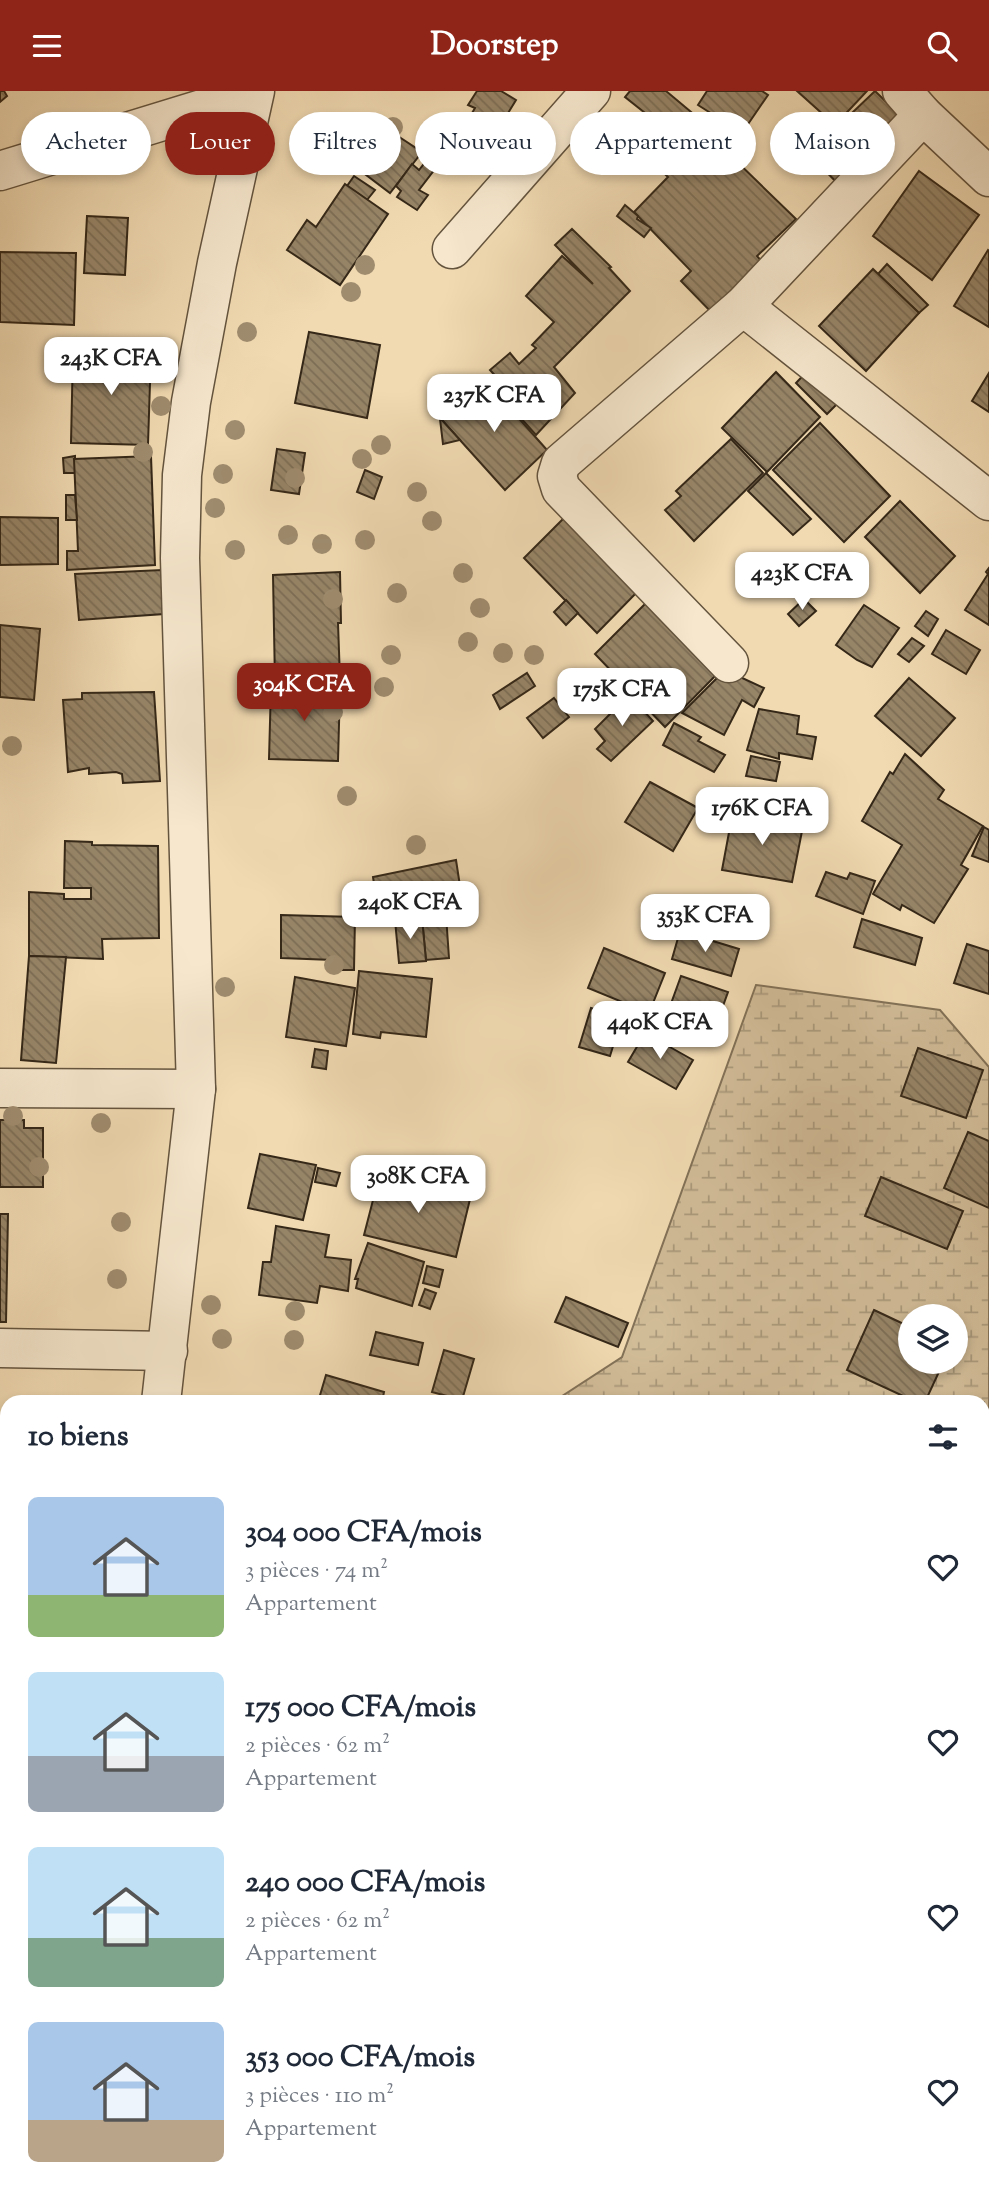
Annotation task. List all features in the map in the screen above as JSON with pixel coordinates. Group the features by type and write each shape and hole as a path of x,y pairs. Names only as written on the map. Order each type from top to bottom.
{"street":[{"path":"452,249 591,91"},
{"path":"0,171 255,92 215,275 191,402 182,475 180,558 196,1089 162,1395"},
{"path":"729,663 561,489 557,476 561,463 743,306 912,103 989,177"},
{"path":"743,306 989,501"},
{"path":"0,1088 196,1089"},
{"path":"0,1348 167,1351"}],"green space":[{"path":"756,985 940,1010 989,1067 989,1395 564,1395 622,1357"}],"building":[{"path":"0,91 4,91 7,96 0,102"},
{"path":"477,91 501,91 516,100 509,112 473,112 475,108 468,105"},
{"path":"630,91 666,91 691,112 644,112 625,97"},
{"path":"707,91 762,91 768,95 756,113 709,112 698,105"},
{"path":"797,91 867,91 847,112 820,112"},
{"path":"875,91 910,125 895,139 895,112 853,112"},
{"path":"401,138 415,147 415,161 390,193 366,175 401,175"},
{"path":"412,164 415,167 415,175 430,175 419,190 428,195 417,210 397,197 401,191 396,186"},
{"path":"919,171 979,215 932,280 873,236"},
{"path":"666,175 751,175 796,219 757,256 769,270 719,320 681,281 691,271 634,212 668,177"},
{"path":"829,175 858,175 843,189"},
{"path":"354,176 375,190 367,200 347,186"},
{"path":"345,184 388,214 340,285 287,250 307,220 316,227"},
{"path":"625,205 638,216 637,219 651,228 644,237 617,216"},
{"path":"87,216 128,218 125,275 84,273"},
{"path":"572,229 611,267 609,268 630,291 554,367 575,393 536,435 494,388 501,382 490,370 510,353 519,364 536,348 532,345 554,322 526,296 562,256 593,284 555,245"},
{"path":"989,251 989,327 954,306"},
{"path":"0,252 76,253 74,325 0,322"},
{"path":"887,264 928,305 919,313 878,274"},
{"path":"873,269 919,313 866,371 819,326"},
{"path":"309,332 380,345 367,418 295,403"},
{"path":"73,350 151,352 148,445 71,443"},
{"path":"814,364 845,396 827,414 796,383"},
{"path":"776,372 820,417 767,472 722,428"},
{"path":"989,373 989,412 972,401"},
{"path":"483,378 547,450 505,490 441,419"},
{"path":"441,419 460,440 443,444"},
{"path":"820,423 890,496 844,542 773,470"},
{"path":"731,439 763,473 694,541 665,510 681,496 676,491"},
{"path":"277,449 305,453 299,494 271,490"},
{"path":"75,456 75,473 64,473 63,458"},
{"path":"151,456 155,565 67,570 67,551 78,551 74,459"},
{"path":"365,470 382,477 374,499 357,492"},
{"path":"766,473 811,519 793,535 748,491"},
{"path":"66,495 75,495 77,520 66,520"},
{"path":"900,501 955,556 920,593 865,537"},
{"path":"569,513 642,587 597,633 524,558"},
{"path":"0,517 58,518 58,564 0,565"},
{"path":"989,568 989,625 965,610 988,574 986,572"},
{"path":"162,570 164,614 79,620 75,574"},
{"path":"340,572 340,679 275,683 273,575"},
{"path":"650,599 721,670 665,727 595,654"},
{"path":"804,599 816,611 799,626 788,614"},
{"path":"566,600 578,613 566,625 554,612"},
{"path":"864,605 899,628 872,667 836,645"},
{"path":"926,611 938,619 928,636 915,626"},
{"path":"0,625 40,629 34,700 0,697"},
{"path":"946,630 980,650 966,674 932,654"},
{"path":"912,638 924,646 909,662 898,654"},
{"path":"725,670 764,688 754,707 742,700 724,735 682,713"},
{"path":"527,673 535,686 500,709 493,695"},
{"path":"909,678 955,718 921,756 875,716"},
{"path":"271,686 340,688 338,761 269,759"},
{"path":"154,692 160,781 123,783 122,774 89,774 89,768 68,772 63,700 82,699 82,693"},
{"path":"629,695 653,721 611,761 597,749 605,741 595,729"},
{"path":"554,698 569,717 543,738 527,718"},
{"path":"759,709 799,716 797,734 816,737 812,759 779,753 779,759 747,750"},
{"path":"674,723 701,737 698,741 725,755 714,772 663,745"},
{"path":"905,754 944,790 938,799 983,826 961,865 968,869 934,923 902,905 900,910 873,894 902,845 862,821 890,772 893,774"},
{"path":"751,756 780,762 776,781 746,776"},
{"path":"650,782 698,808 673,851 625,822"},
{"path":"733,811 803,826 792,882 722,870"},
{"path":"984,827 989,830 989,862 972,856"},
{"path":"65,841 92,842 92,845 158,846 159,938 102,939 103,959 29,956 29,892 64,894 64,899 91,899 91,888 64,888"},
{"path":"456,860 460,886 377,903 373,877"},
{"path":"826,872 847,879 850,873 875,881 863,914 816,896"},
{"path":"281,915 355,917 354,970 333,970 333,960 281,958"},
{"path":"446,915 449,958 426,960 422,918"},
{"path":"422,918 426,961 399,963 395,920"},
{"path":"862,919 922,938 915,965 854,947"},
{"path":"680,931 739,949 731,976 672,959"},
{"path":"967,944 989,951 989,994 954,983"},
{"path":"604,948 665,973 649,1013 588,988"},
{"path":"29,956 66,957 56,1063 21,1060"},
{"path":"359,971 432,979 426,1037 381,1032 380,1038 353,1034"},
{"path":"681,976 728,992 711,1039 664,1023"},
{"path":"295,977 355,988 346,1046 286,1037"},
{"path":"591,1008 622,1017 610,1056 579,1047"},
{"path":"645,1033 693,1060 676,1089 628,1062"},
{"path":"918,1048 983,1070 966,1118 901,1096"},
{"path":"315,1049 328,1051 326,1069 312,1067"},
{"path":"0,1120 24,1120 24,1128 43,1128 43,1187 0,1187"},
{"path":"968,1132 989,1141 989,1208 944,1188"},
{"path":"260,1154 316,1165 303,1220 248,1208"},
{"path":"318,1168 340,1173 336,1186 315,1182"},
{"path":"380,1173 471,1195 456,1257 364,1235"},
{"path":"881,1177 963,1211 947,1249 865,1216"},
{"path":"0,1214 8,1214 6,1322 0,1322"},
{"path":"276,1226 329,1235 325,1257 351,1260 348,1291 320,1286 317,1303 259,1295 263,1262 271,1262"},
{"path":"368,1243 424,1262 412,1306 356,1288 358,1279 355,1279"},
{"path":"427,1266 443,1270 439,1287 423,1283"},
{"path":"425,1289 436,1293 430,1309 419,1305"},
{"path":"566,1297 628,1323 618,1347 555,1322"},
{"path":"874,1310 898,1321 898,1374 938,1374 928,1395 901,1395 847,1370"},
{"path":"376,1332 423,1343 418,1365 370,1355"},
{"path":"444,1350 474,1359 463,1395 432,1392"},
{"path":"326,1375 384,1392 383,1395 320,1395"}]}
